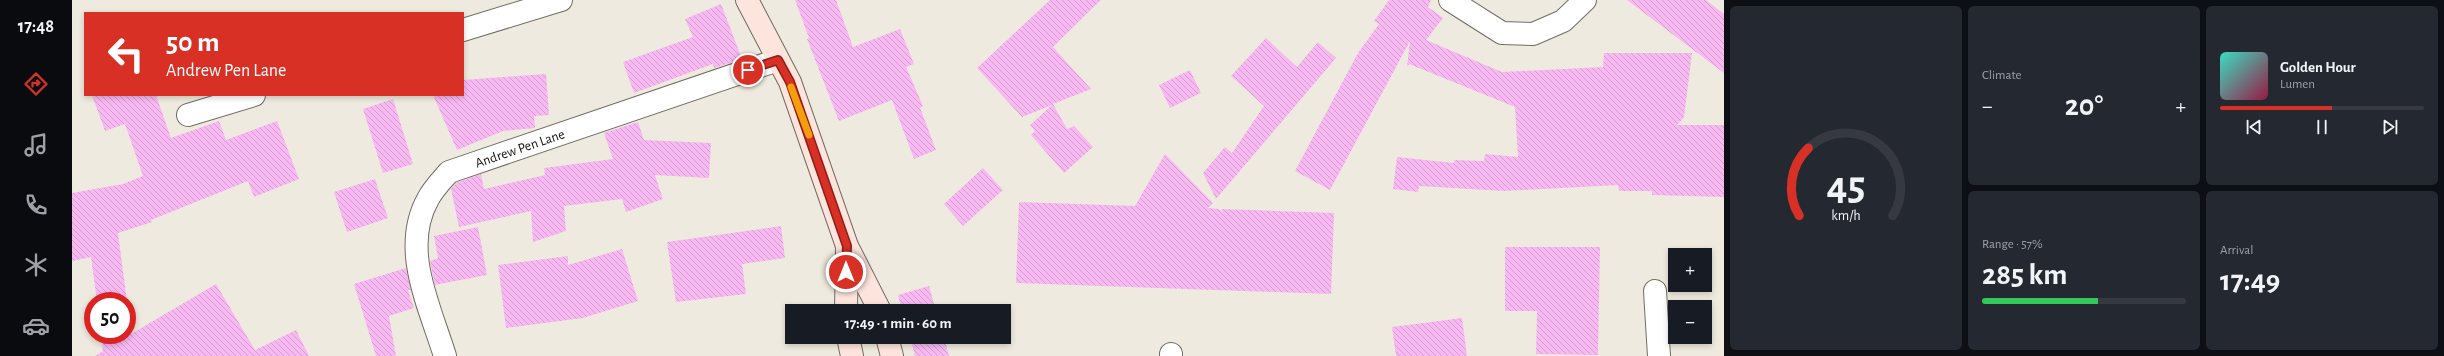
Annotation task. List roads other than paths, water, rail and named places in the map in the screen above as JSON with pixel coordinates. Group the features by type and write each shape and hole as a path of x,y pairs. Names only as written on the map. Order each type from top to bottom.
{"main road":[{"path":"747,0 790,82 847,246 876,304"},
{"path":"846,304 847,246"},
{"path":"849,344 852,356"},
{"path":"889,344 892,356"}],"street":[{"path":"464,30 561,0"},
{"path":"1450,0 1502,32 1533,34 1563,21 1585,0"},
{"name":"Andrew Pen Lane","path":"445,356 417,266 417,231 428,199 449,172 778,60"},
{"path":"188,115 251,96"},
{"path":"1655,290 1659,356"}]}
